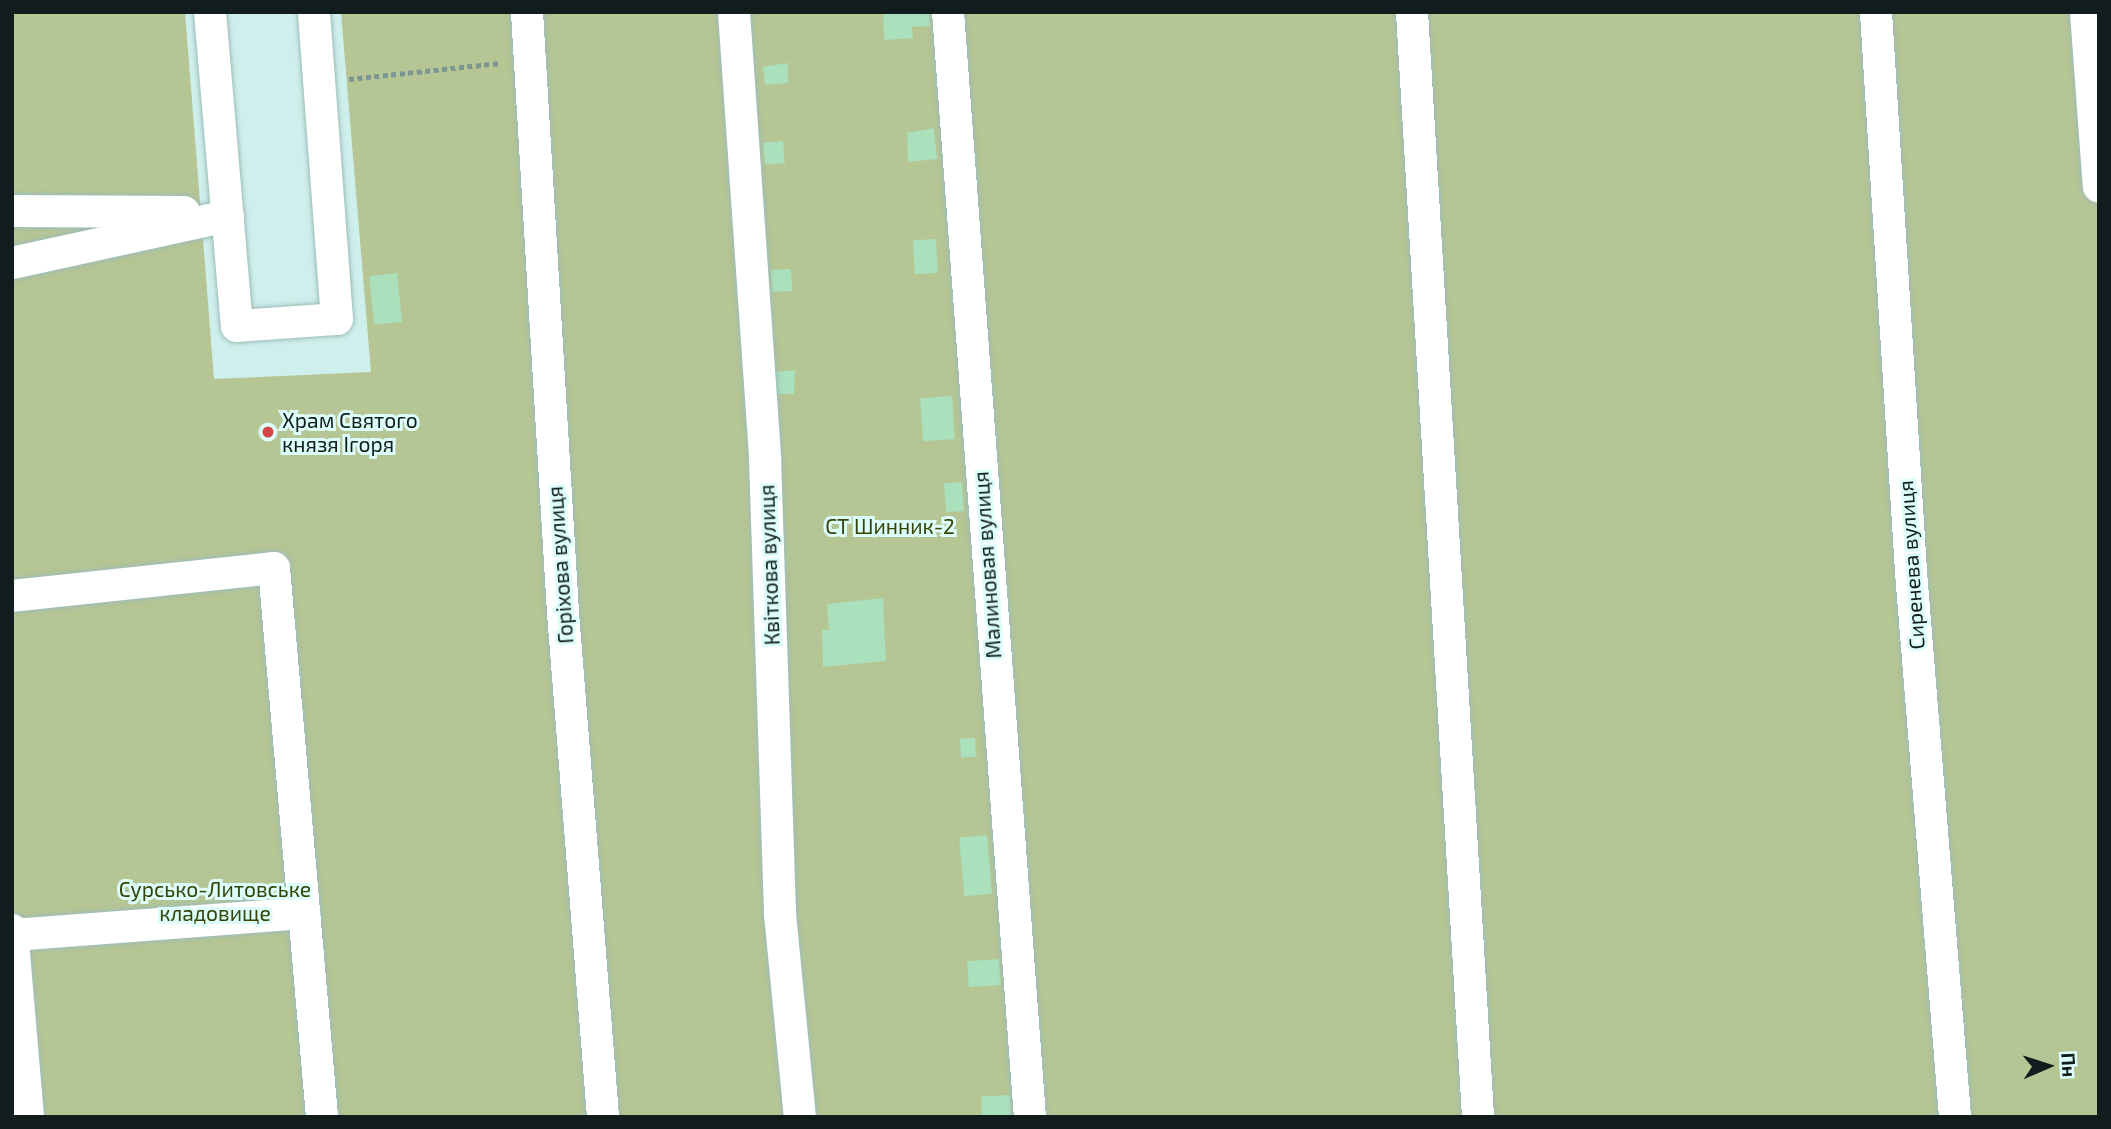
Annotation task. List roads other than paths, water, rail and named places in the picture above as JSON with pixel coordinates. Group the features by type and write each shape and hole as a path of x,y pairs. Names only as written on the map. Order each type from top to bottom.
{"street":[{"path":"210,12 237,326 337,319 314,12"},
{"name":"Горіхова вулиця","path":"527,12 564,626 603,1117"},
{"name":"Квіткова вулиця","path":"734,12 765,458 780,914 800,1117"},
{"name":"Малиновая вулиця","path":"948,12 1030,1117"},
{"path":"1412,12 1478,1117"},
{"name":"Сиренева вулиця","path":"1877,12 1911,572 1955,1117"},
{"path":"2086,12 2099,187"},
{"path":"12,211 228,216"},
{"path":"12,263 228,216"},
{"path":"12,596 274,568 322,1117"},
{"path":"28,1117 12,933 304,913"}],"place":[{"name":"Храм Святого князя Ігоря","path":"268,432"}],"park label":[{"name":"СТ Шинник-2","path":"890,526"},
{"name":"Сурсько-Литовське кладовище","path":"215,901"}]}
